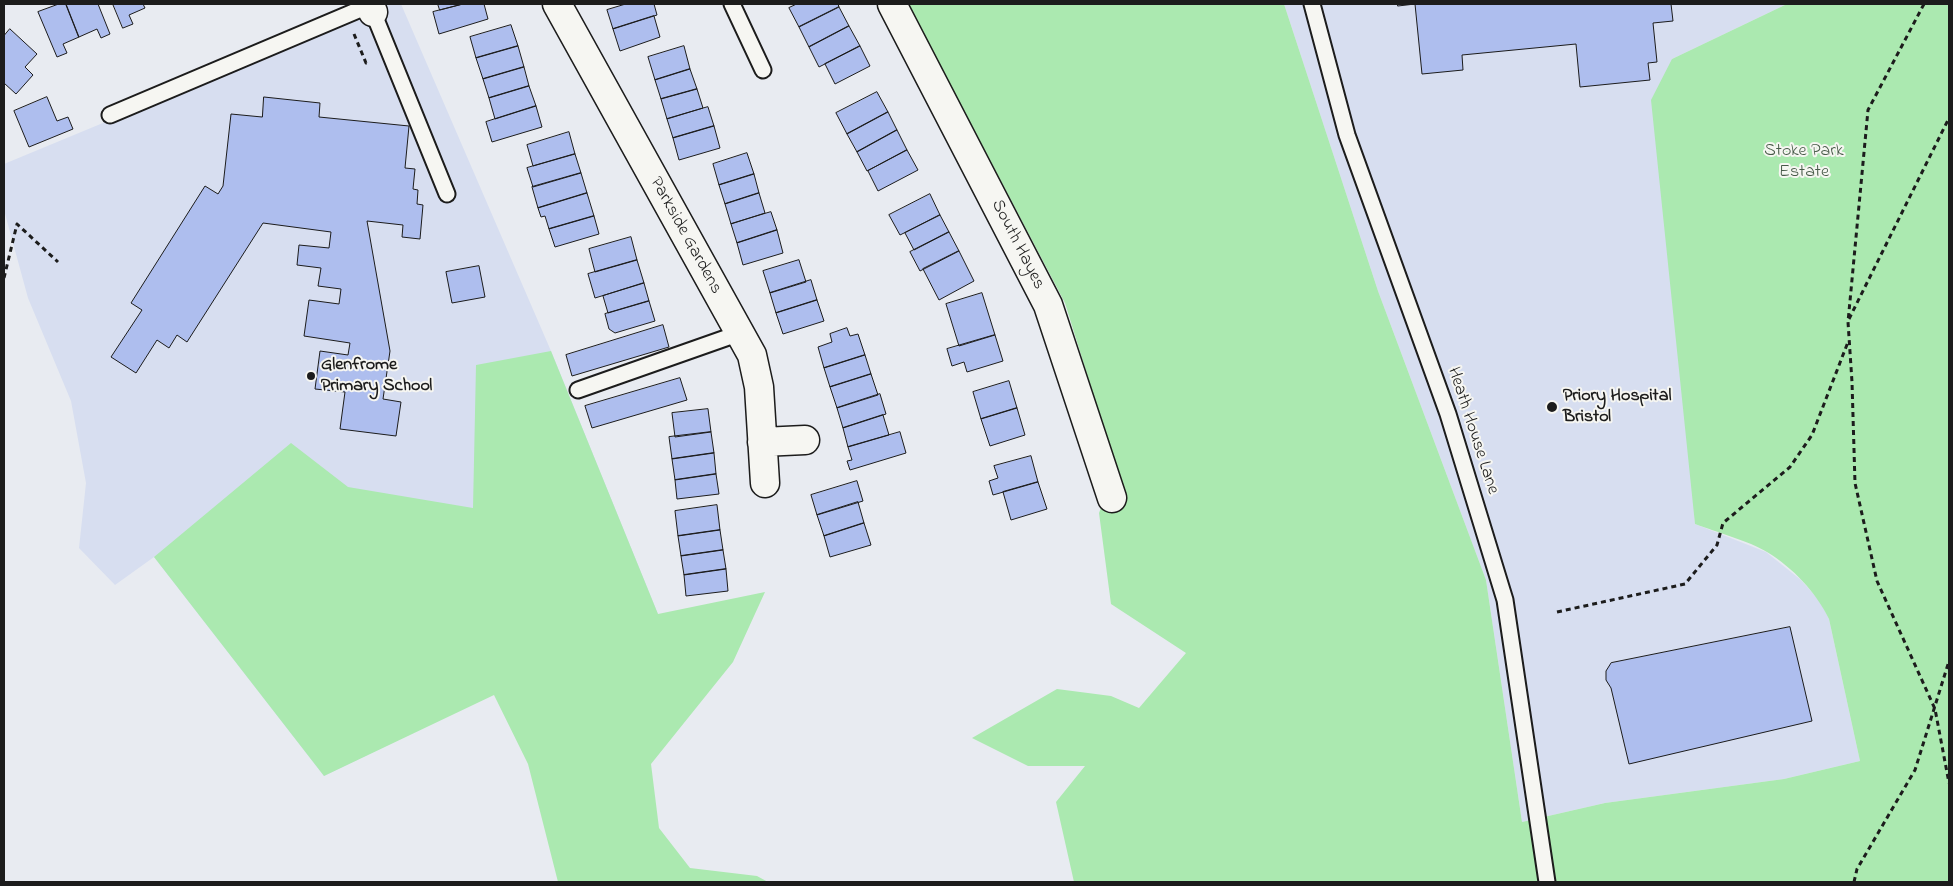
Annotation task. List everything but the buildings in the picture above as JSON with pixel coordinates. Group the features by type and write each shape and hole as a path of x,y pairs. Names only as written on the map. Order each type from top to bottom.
{"street":[{"name":"Parkside Gardens","path":"557,4 752,354 759,388 765,483"},
{"name":"South Hayes","path":"892,4 1048,305 1112,498"},
{"path":"762,442 805,440"}],"lane":[{"path":"732,4 763,70"},
{"name":"Heath House Lane","path":"1312,4 1347,135 1448,414 1505,600 1547,882"},
{"path":"110,116 370,7 447,194"},
{"path":"578,390 740,333"}],"path":[{"path":"1924,4 1868,110 1848,322 1855,483 1877,580 1935,709 1949,783"},
{"path":"1848,322 1949,118"},
{"path":"4,278 17,224 58,262"},
{"path":"1557,612 1685,584 1717,545 1723,523 1790,467 1812,434 1849,340"},
{"path":"1854,882 1857,870 1914,770 1949,661"}],"shaded area":[{"name":"Glenfrome Primary School","path":"390,4 401,4 551,351 658,614 324,776 154,557 115,585 79,548 86,483 71,401 28,298 4,210 4,164"},
{"name":"Priory Hospital Bristol","path":"1284,4 1787,4 1672,59 1695,524 1766,552 1801,580 1820,601 1829,619 1860,761 1784,779 1605,803 1522,822 1486,580 1378,291"}],"green space":[{"name":"Stoke Park Estate","path":"908,4 1284,4 1378,291 1486,580 1522,822 1605,803 1784,779 1860,761 1829,619 1811,590 1786,565 1760,548 1695,524 1651,100 1672,59 1787,4 1949,4 1949,882 1074,882 1056,802 1085,766 1028,766 972,738 1057,689 1111,696 1139,708 1186,653 1111,604 1099,513 1116,468 1065,303"},
{"path":"551,351 658,614 765,592 733,662 651,764 659,828 690,868 757,876 768,882 558,882 528,764 494,695 324,776 154,557 291,443 348,487 473,508 476,365"}],"place":[{"name":"Glenfrome Primary School","path":"311,376"},
{"name":"Priory Hospital Bristol","path":"1552,407"}]}
